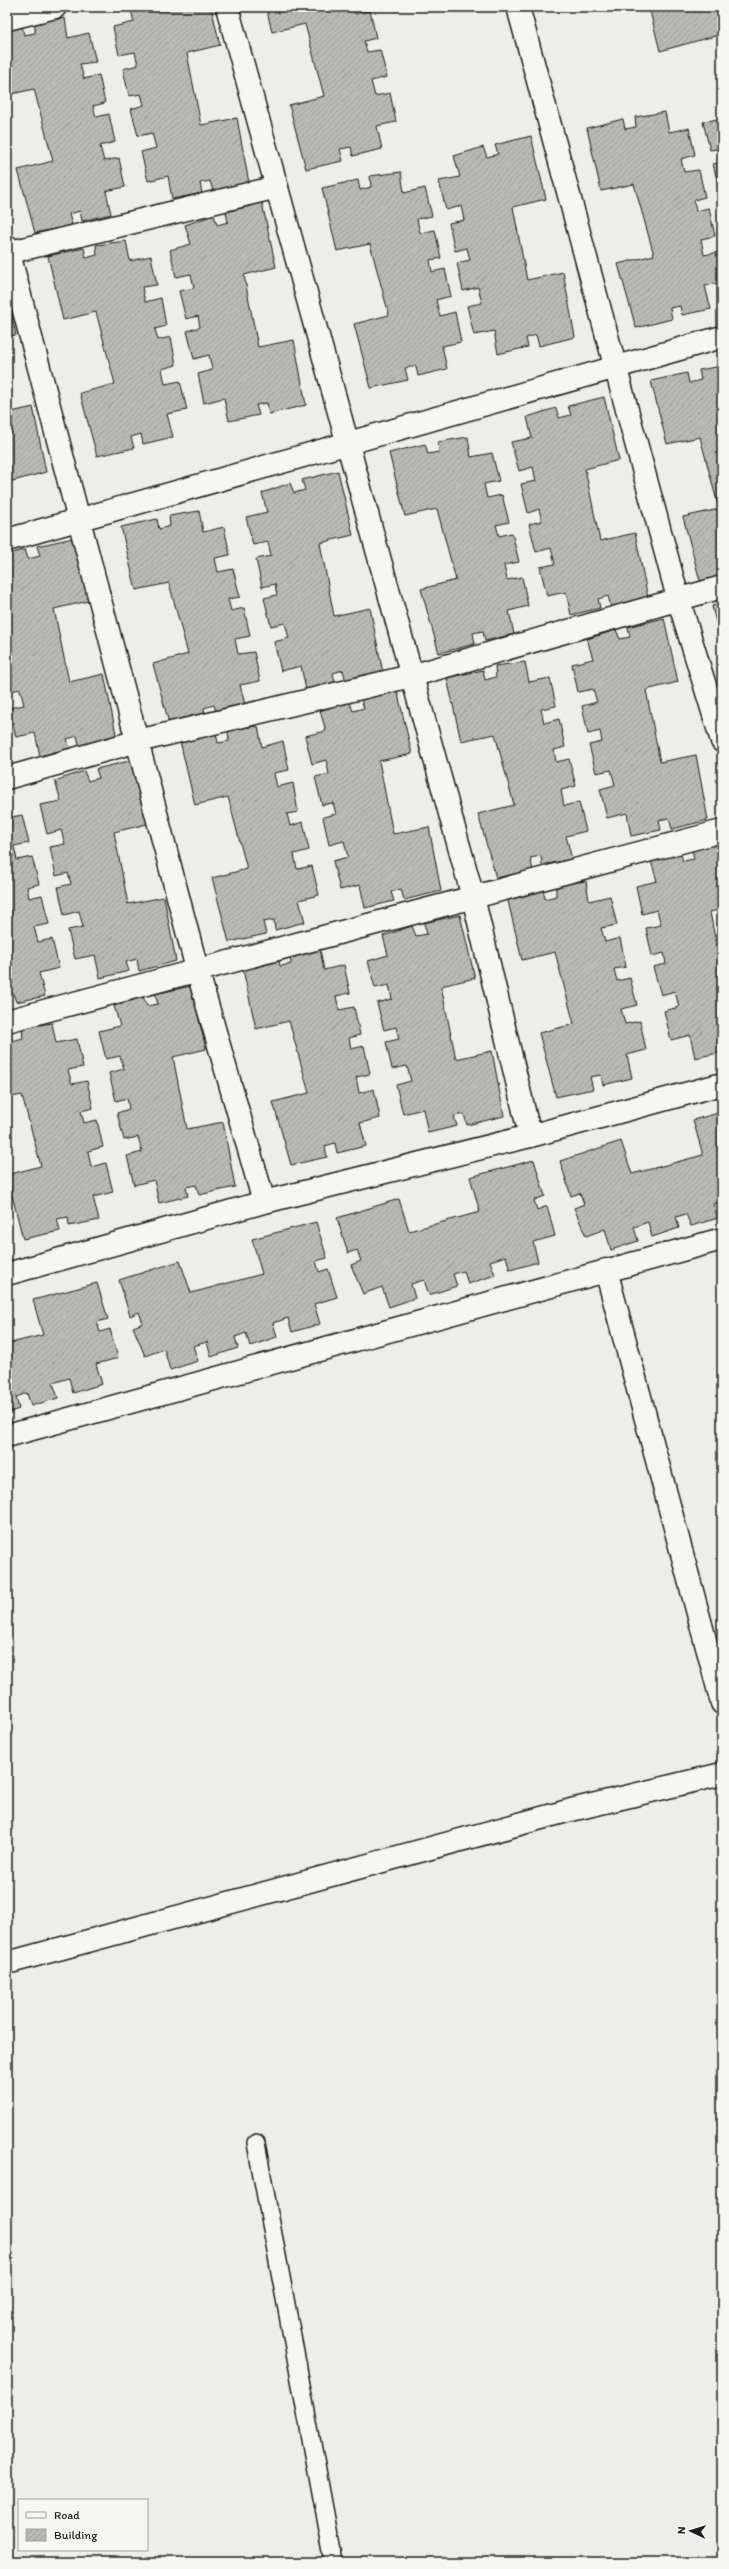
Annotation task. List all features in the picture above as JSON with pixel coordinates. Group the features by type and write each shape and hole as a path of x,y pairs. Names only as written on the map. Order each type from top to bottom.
{"street":[{"path":"7,19 55,7"},
{"path":"227,7 472,897 530,1136"},
{"path":"518,7 678,598 722,741"},
{"path":"264,1202 197,969 8,250 277,187"},
{"path":"7,540 722,337"},
{"path":"7,778 138,741 411,676 678,598 722,587"},
{"path":"7,1021 197,969 722,831"},
{"path":"7,1274 264,1202 530,1136 722,1084"},
{"path":"7,1436 722,1239"},
{"path":"606,1270 722,1703"},
{"path":"7,1963 563,1812 722,1774"}],"lane":[{"path":"256,2143 334,2562"}],"building":[{"path":"130,7 211,7 220,45 187,53 201,125 237,118 249,183 213,191 210,181 200,183 202,193 172,199 168,176 148,181 141,152 156,148 152,133 138,136 131,109 144,105 141,94 129,96 123,69 138,65 135,52 119,55 113,27 134,22"},
{"path":"266,7 353,7 355,14 370,10 376,38 364,41 367,52 380,50 387,77 371,81 375,96 390,93 396,122 377,126 382,149 353,156 351,147 340,149 343,161 306,169 289,105 324,96 305,24 272,32"},
{"path":"649,7 722,7 722,34 660,51"},
{"path":"65,18 68,38 89,33 96,62 80,64 84,79 99,75 105,103 93,106 96,117 109,114 115,142 100,146 104,161 119,158 125,187 106,191 111,214 82,221 80,211 69,214 72,225 35,233 18,170 53,161 34,89 7,95 7,29 22,25 24,35 35,33 35,22"},
{"path":"665,112 669,132 689,128 695,155 681,159 684,172 699,170 705,197 694,200 696,211 709,208 715,236 701,239 704,255 719,252 722,282 705,286 711,309 682,315 680,306 670,308 672,319 636,328 618,264 654,255 634,184 601,191 587,128 623,119 625,129 636,127 635,117"},
{"path":"722,118 722,148 710,150 703,122"},
{"path":"531,136 546,199 513,207 527,280 563,272 575,337 539,346 536,335 526,338 528,347 498,354 494,331 474,335 467,306 482,303 478,287 463,291 457,263 470,260 467,248 455,251 449,223 464,220 461,206 446,210 439,181 460,177 454,156 483,147 487,157 498,154 495,145"},
{"path":"722,162 722,192 720,192 713,164"},
{"path":"401,172 404,193 425,188 432,216 417,219 420,233 435,230 441,258 430,260 432,272 445,269 451,296 436,300 440,316 455,312 461,342 442,346 447,369 418,376 416,366 405,368 408,380 371,388 354,324 389,315 370,244 337,251 322,188 358,180 360,190 371,187 370,176"},
{"path":"262,203 276,267 244,275 258,347 294,340 306,405 269,414 267,403 256,405 259,415 229,421 224,398 204,403 198,374 212,370 209,355 194,359 187,331 200,327 198,316 186,319 179,291 194,288 191,274 176,277 170,250 191,244 185,225 214,215 217,225 228,222 226,212"},
{"path":"126,241 130,261 151,256 157,285 142,287 145,302 161,298 166,326 155,329 158,340 171,337 176,365 162,369 165,384 180,381 187,410 167,414 173,437 143,444 141,434 131,437 134,448 97,456 80,393 115,384 96,312 63,320 48,256 84,248 86,258 97,255 96,245"},
{"path":"7,295 16,335 7,337"},
{"path":"722,366 722,576 700,581 683,517 719,509 700,437 667,444 651,381 687,373 689,383 701,380 699,370"},
{"path":"604,397 619,460 585,469 600,541 635,533 648,598 611,607 608,596 598,599 600,608 571,615 566,592 547,596 540,567 555,564 551,548 536,552 529,524 542,521 539,509 528,513 521,484 536,481 533,467 519,471 511,442 532,438 527,417 556,408 559,418 571,415 568,406"},
{"path":"33,407 46,472 9,482 7,413"},
{"path":"468,437 471,457 492,453 499,481 484,484 487,498 502,495 509,522 496,525 499,536 512,533 519,562 504,565 507,580 522,577 528,606 509,611 514,634 485,641 483,631 473,633 475,644 439,653 421,589 456,580 437,509 405,516 389,453 425,444 428,454 439,452 438,442"},
{"path":"338,471 353,535 320,543 334,616 370,608 383,673 346,682 343,670 333,673 335,683 306,690 301,666 281,671 274,642 289,638 285,623 271,626 264,598 277,595 275,584 262,587 256,559 271,556 268,542 253,545 246,517 267,512 262,493 290,483 294,493 305,490 302,480"},
{"path":"199,511 203,532 224,527 230,555 215,558 218,572 233,569 240,597 228,599 231,611 244,608 250,636 235,639 238,654 254,652 260,681 240,685 246,708 217,715 214,705 204,708 206,719 170,727 153,664 188,654 169,583 136,590 121,527 157,519 159,529 170,526 169,516"},
{"path":"73,538 88,601 54,609 69,682 104,674 117,739 80,748 77,736 67,739 70,748 40,756 35,733 16,737 9,708 24,705 20,689 7,692 7,663 11,662 7,651 7,555 25,549 28,559 40,556 37,546"},
{"path":"722,603 722,647 712,606"},
{"path":"664,618 678,682 646,690 660,762 696,755 708,820 672,829 669,818 659,820 661,830 631,836 627,813 607,818 600,789 615,785 611,770 596,773 589,745 602,742 600,731 588,734 582,706 597,702 593,689 578,692 572,664 593,659 587,639 616,630 620,639 630,637 628,627"},
{"path":"525,662 529,682 550,678 556,706 541,709 544,723 559,719 565,747 554,750 556,762 569,759 576,786 561,790 564,806 579,802 586,831 566,836 572,859 542,865 541,856 530,858 533,870 496,878 478,814 514,805 495,734 461,741 447,678 483,670 485,680 496,677 495,666"},
{"path":"397,690 412,754 379,761 393,834 429,827 441,891 404,900 401,889 391,892 394,901 365,908 360,885 340,890 333,861 348,857 344,841 329,845 323,817 336,814 333,803 322,805 315,777 329,774 326,760 312,764 305,736 326,731 320,711 349,701 353,711 364,708 361,699"},
{"path":"258,726 262,747 283,741 289,770 274,773 277,787 293,783 298,812 287,814 290,826 303,822 309,850 294,854 297,869 312,866 319,895 299,900 305,922 275,930 274,920 263,922 266,934 229,942 212,878 247,869 228,797 195,805 180,741 216,733 218,743 229,741 228,730"},
{"path":"133,760 147,824 114,832 128,904 164,897 176,961 139,971 137,959 126,962 129,971 100,978 95,955 75,959 68,930 83,927 79,911 64,915 58,887 71,884 68,873 56,876 50,847 65,844 61,830 47,834 40,805 61,801 55,781 84,771 88,781 99,778 96,769"},
{"path":"22,815 29,843 14,846 17,860 32,857 39,884 27,887 29,898 42,895 49,924 34,927 38,942 52,939 59,968 39,973 45,996 16,1002 13,993 7,994 7,818"},
{"path":"722,842 722,909 710,912 722,975 722,1052 695,1058 690,1035 671,1040 664,1011 679,1007 675,991 661,995 653,967 666,964 664,953 652,956 646,928 661,925 657,910 642,914 636,886 657,881 651,861 680,852 683,861 694,859 692,849"},
{"path":"586,881 589,901 610,896 617,925 601,928 605,942 620,938 626,967 614,969 617,981 630,978 637,1005 621,1009 625,1024 640,1021 646,1050 627,1055 632,1078 603,1085 601,1075 590,1077 593,1089 556,1097 539,1033 574,1024 555,952 522,960 507,897 543,889 545,899 556,896 556,885"},
{"path":"460,915 475,978 441,986 456,1059 492,1051 504,1116 467,1125 464,1114 454,1116 457,1126 428,1133 423,1109 403,1114 396,1085 411,1081 407,1066 392,1069 386,1042 399,1039 396,1027 384,1030 377,1003 392,999 389,985 375,988 368,961 388,955 383,936 412,926 416,936 427,934 424,923"},
{"path":"320,949 324,970 344,965 350,993 336,996 339,1010 354,1007 360,1035 349,1038 351,1049 364,1046 370,1074 356,1077 359,1093 374,1089 380,1118 360,1123 366,1146 337,1153 335,1143 325,1146 327,1157 291,1165 273,1102 309,1093 289,1021 256,1029 242,965 278,957 280,966 291,964 290,954"},
{"path":"191,986 206,1049 173,1057 187,1129 223,1122 235,1187 199,1195 196,1185 186,1187 188,1196 159,1203 154,1180 134,1185 127,1156 142,1152 138,1137 124,1140 117,1113 129,1109 127,1098 116,1101 109,1073 124,1069 120,1056 106,1059 99,1031 120,1026 114,1006 143,997 147,1006 158,1004 155,994"},
{"path":"52,1023 56,1043 77,1039 83,1067 68,1070 72,1084 87,1081 93,1108 81,1111 84,1123 97,1120 103,1147 88,1151 91,1167 106,1163 113,1192 93,1197 99,1220 69,1226 68,1217 57,1219 60,1231 23,1239 7,1175 41,1166 22,1095 7,1098 7,1031 10,1031 12,1041 23,1038 22,1028"},
{"path":"722,1112 722,1201 713,1204 718,1218 691,1226 686,1214 676,1217 679,1228 652,1237 648,1222 634,1227 638,1241 611,1250 605,1229 586,1236 574,1208 584,1204 580,1193 571,1196 560,1161 621,1141 632,1174 703,1155 693,1120"},
{"path":"534,1160 545,1196 534,1200 537,1210 547,1206 555,1236 533,1242 538,1262 510,1270 506,1256 490,1261 495,1275 468,1284 464,1271 453,1274 457,1286 429,1295 424,1280 411,1284 415,1298 389,1307 382,1287 363,1294 351,1265 361,1261 357,1250 348,1253 337,1218 399,1199 409,1231 480,1212 470,1177"},
{"path":"316,1222 327,1258 316,1261 319,1272 328,1269 337,1297 314,1304 320,1324 292,1332 288,1318 273,1323 277,1337 250,1346 246,1333 235,1337 238,1348 211,1357 207,1342 193,1346 198,1361 170,1370 164,1349 145,1356 133,1327 143,1323 139,1312 130,1316 119,1280 180,1261 191,1293 262,1274 252,1239"},
{"path":"97,1283 108,1319 97,1322 100,1332 110,1329 118,1358 96,1364 102,1384 73,1393 69,1378 53,1383 58,1398 31,1406 27,1393 16,1397 19,1409 7,1413 7,1344 43,1335 33,1300"}]}
